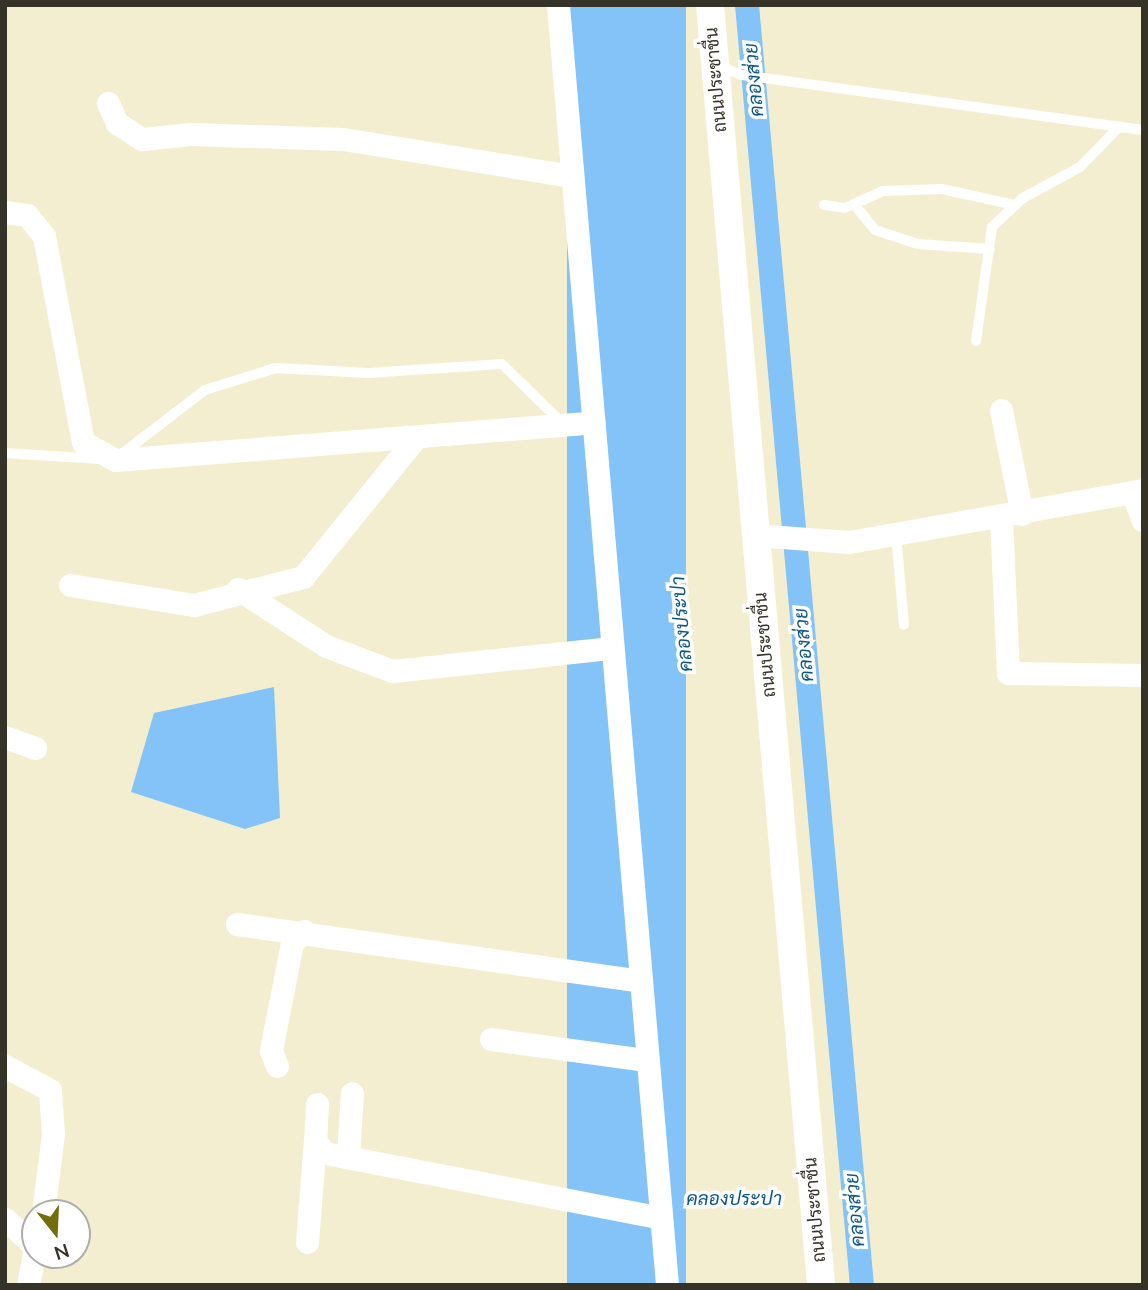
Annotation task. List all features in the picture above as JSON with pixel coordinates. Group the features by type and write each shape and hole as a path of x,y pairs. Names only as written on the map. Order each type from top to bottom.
{"street":[{"path":"558,5 667,1285"},
{"name":"ถนนประชาชื่น","path":"710,5 821,1285"},
{"path":"108,103 117,123 142,139 191,134 343,139 572,176"},
{"path":"5,212 27,215 44,236 83,442 115,460 593,422"},
{"path":"1001,410 1012,516 1008,673 1143,675"},
{"path":"70,584 194,606 241,591 303,577 417,436"},
{"path":"755,535 849,542 1012,516 1138,491 1143,520"},
{"path":"241,591 326,646 392,671 612,648"},
{"path":"5,737 35,748"},
{"path":"237,924 304,931 640,981"},
{"path":"277,1066 274,1037 292,943 304,931"},
{"path":"491,1039 647,1060"},
{"path":"5,1066 50,1090 53,1134 45,1199"},
{"path":"348,1156 352,1093"},
{"path":"307,1242 317,1104"},
{"path":"315,1141 325,1153 661,1218"},
{"path":"5,1219 21,1234"}],"lane":[{"path":"715,64 742,75 1143,130"},
{"path":"976,341 992,227 1015,205 1080,167 1119,127"},
{"path":"824,205 854,204 883,191 942,189 1015,205"},
{"path":"854,204 875,230 918,244 990,249"},
{"path":"5,453 115,460 205,390 276,368 369,373 502,364 564,424"},
{"path":"896,534 904,625"}],"water":[{"name":"คลองประปา","path":"567,5 686,5 686,1285 567,1285"},
{"path":"274,687 280,818 245,829 131,792 154,713"}],"waterway":[{"name":"คลองส่วย","path":"747,5 862,1285"}]}
